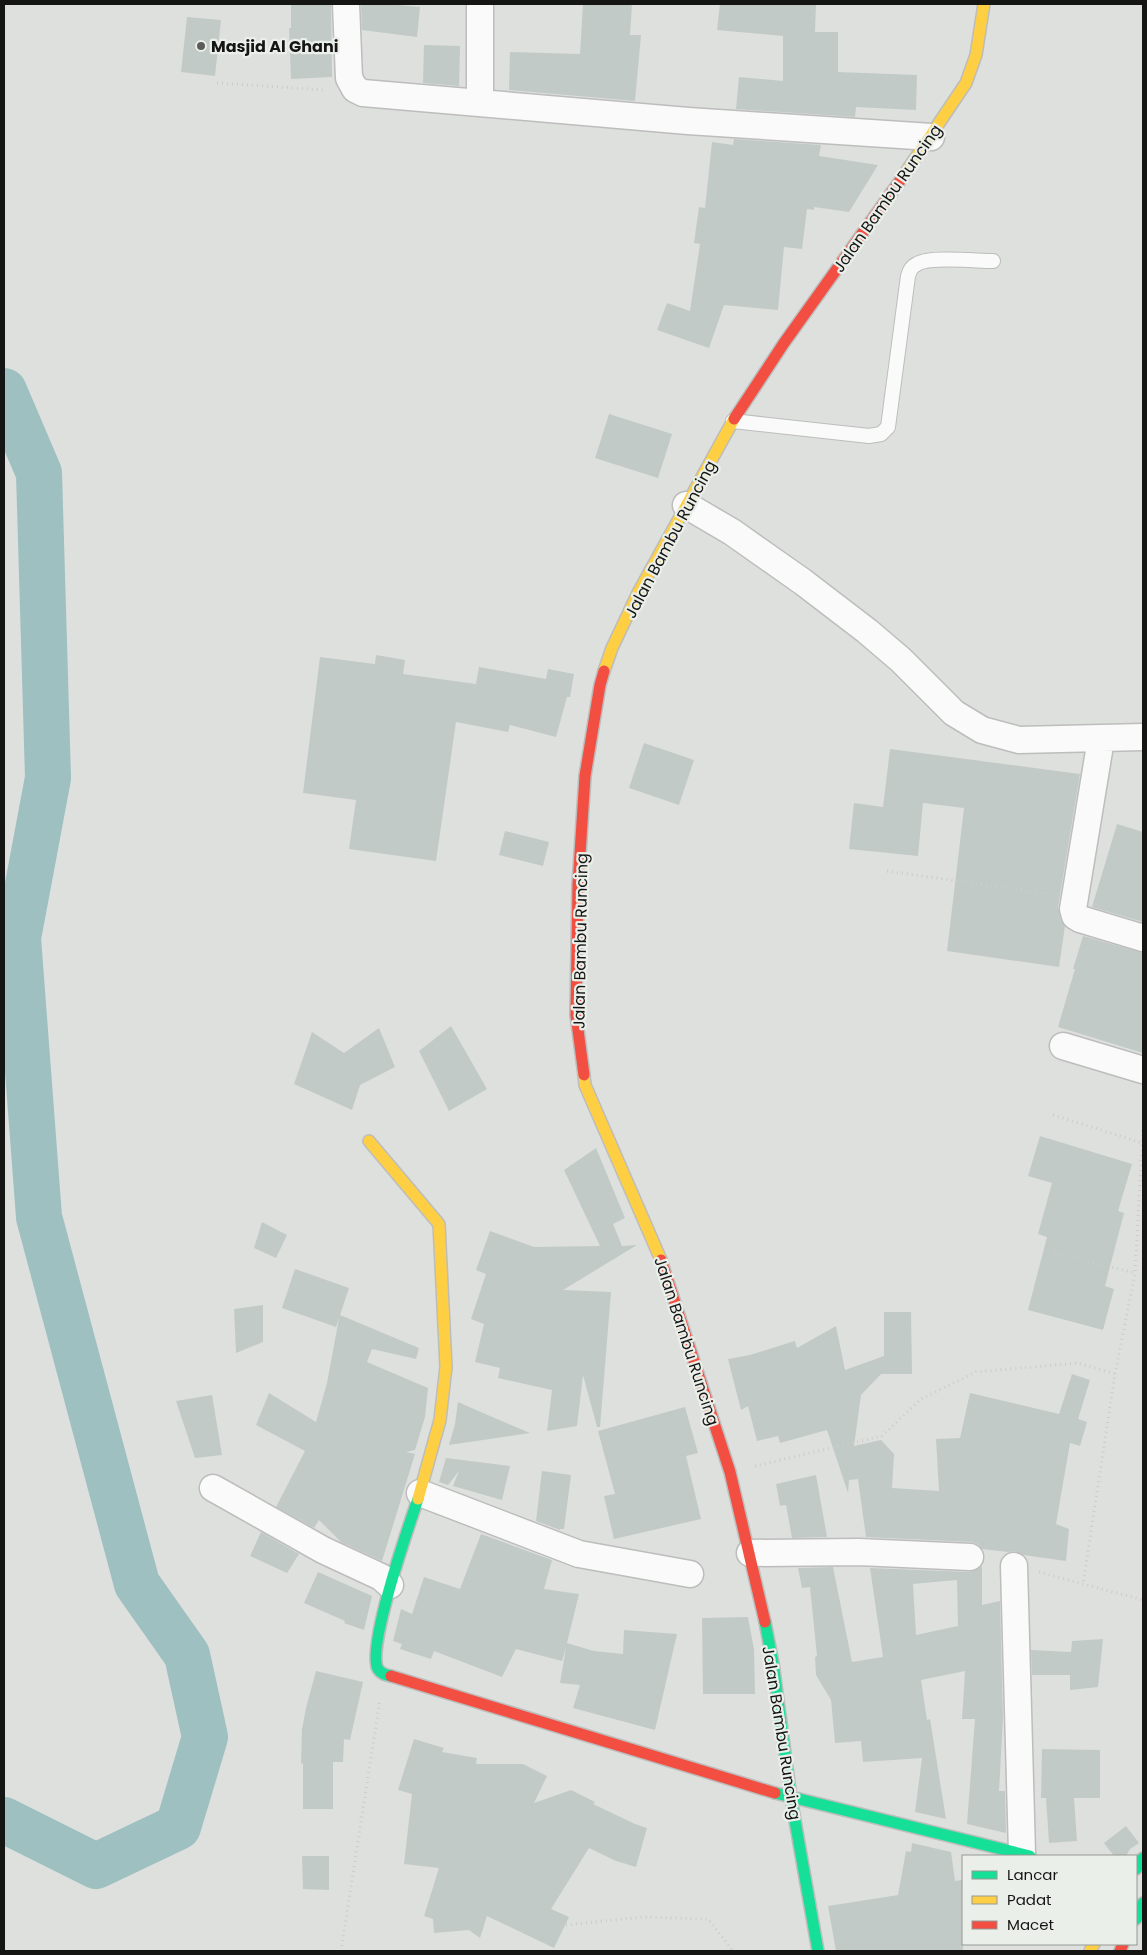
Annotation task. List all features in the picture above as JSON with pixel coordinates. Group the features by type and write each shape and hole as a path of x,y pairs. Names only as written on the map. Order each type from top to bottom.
{"street":[{"path":"346,4 349,78 354,89 364,93 688,121 931,137"},
{"path":"480,4 480,102"},
{"name":"Jalan Bambu Runcing","path":"818,1951 792,1798 773,1663 750,1552 730,1472 663,1263 585,1085 576,1015 578,885 585,776 600,685 612,648 638,593 734,421 784,343 931,137 966,83 976,55 984,4"},
{"path":"686,506 732,532 803,582 867,631 901,660 954,713 982,730 1019,740 1143,737"},
{"path":"1101,739 1074,898 1074,916 1143,938"},
{"path":"1063,1046 1143,1070"},
{"path":"369,1141 439,1224 446,1367 440,1420 420,1493 390,1585 376,1651 378,1668 384,1674 792,1798 1026,1854 1014,1566"},
{"path":"213,1488 323,1550 380,1577 390,1585"},
{"path":"420,1493 579,1554 690,1574"},
{"path":"750,1552 859,1552 970,1557"},
{"path":"1137,1917 1143,1903"}],"lane":[{"path":"734,421 869,436 881,434 888,427 908,276 911,268 918,263 931,260 993,261"}],"path":[{"path":"217,82 364,93"},
{"path":"887,871 1074,898"},
{"path":"1053,1116 1142,1143"},
{"path":"1083,1584 1115,1374 1135,1273 1141,1200 1143,1126"},
{"path":"1054,1253 1135,1273"},
{"path":"730,1472 882,1436 922,1399 976,1372 1078,1363 1115,1374"},
{"path":"1014,1566 1143,1600"},
{"path":"341,1951 384,1674"},
{"path":"566,1925 643,1917 708,1918 734,1951"}],"building":[{"path":"291,4 331,4 332,77 291,79 289,28 291,28"},
{"path":"361,4 420,7 417,37 362,30"},
{"path":"583,4 632,4 630,35 641,35 635,101 509,90 510,52 580,54"},
{"path":"720,4 816,4 815,32 838,32 838,72 917,75 916,110 856,107 855,117 736,109 739,77 783,81 783,36 717,30"},
{"name":"Masjid Al Ghani","path":"187,17 221,20 215,76 181,72"},
{"path":"424,45 460,46 459,86 423,83"},
{"path":"734,139 821,145 819,156 878,165 849,212 814,207 814,210 807,209 802,249 784,247 778,310 724,305 709,348 657,330 667,303 690,311 700,244 694,243 699,207 705,208 712,142 733,145"},
{"path":"609,414 672,434 658,478 595,458"},
{"path":"376,655 405,660 403,674 476,684 479,667 546,679 548,669 574,674 570,697 567,697 556,737 510,725 508,732 456,722 436,861 349,849 356,800 303,793 320,657 375,664"},
{"path":"644,743 694,760 679,805 629,788"},
{"path":"890,749 1080,774 1058,907 1061,920 1065,926 1059,967 947,951 964,808 923,803 918,856 849,849 854,803 883,807"},
{"path":"1117,824 1143,832 1143,922 1092,907"},
{"path":"505,831 549,842 543,866 499,855"},
{"path":"1083,936 1143,953 1143,1053 1058,1027"},
{"path":"451,1026 487,1089 449,1111 419,1051"},
{"path":"379,1028 395,1067 360,1085 352,1110 294,1084 312,1032 344,1053"},
{"path":"1040,1136 1132,1164 1118,1211 1124,1213 1105,1286 1114,1289 1103,1330 1028,1310 1047,1237 1038,1234 1052,1183 1028,1176"},
{"path":"596,1148 625,1218 613,1224 622,1246 637,1245 563,1290 611,1292 600,1427 597,1427 583,1375 577,1426 547,1431 552,1390 498,1378 500,1368 475,1362 484,1324 471,1319 486,1274 476,1270 490,1231 534,1247 600,1246 564,1170"},
{"path":"262,1222 287,1235 276,1258 254,1248"},
{"path":"295,1269 349,1288 340,1315 419,1348 416,1359 372,1349 367,1362 428,1388 425,1417 415,1450 406,1452 415,1454 382,1561 341,1542 319,1520 314,1528 276,1507 305,1451 256,1425 269,1393 316,1422 327,1383 339,1318 336,1327 282,1308"},
{"path":"263,1305 263,1342 236,1353 234,1309"},
{"path":"884,1312 911,1312 912,1374 881,1374 861,1395 854,1446 881,1440 894,1454 892,1488 939,1491 936,1439 960,1438 970,1393 1059,1414 1072,1374 1090,1380 1078,1419 1087,1422 1080,1446 1070,1443 1056,1524 1069,1529 1066,1561 1023,1555 1014,1551 982,1549 978,1544 971,1542 866,1537 858,1479 849,1480 848,1493 827,1430 780,1443 778,1436 757,1441 748,1406 741,1410 728,1359 750,1355 795,1341 797,1348 836,1326 845,1370 884,1356"},
{"path":"212,1395 222,1455 195,1458 176,1401"},
{"path":"458,1402 530,1433 449,1445 455,1424"},
{"path":"685,1407 698,1453 686,1456 701,1519 614,1539 604,1496 615,1494 598,1431"},
{"path":"446,1458 510,1466 502,1500 453,1486 459,1471 448,1485 439,1482"},
{"path":"542,1471 571,1475 564,1529 560,1530 536,1521"},
{"path":"816,1475 827,1537 792,1538 786,1505 780,1506 776,1484"},
{"path":"261,1532 299,1554 287,1573 250,1556"},
{"path":"481,1534 552,1560 544,1589 579,1594 567,1643 594,1651 623,1654 624,1630 677,1634 655,1730 573,1708 580,1685 560,1683 566,1648 562,1661 516,1649 502,1677 434,1651 431,1659 400,1649 402,1644 393,1641 401,1609 412,1614 424,1577 460,1589"},
{"path":"982,1566 982,1605 1000,1601 1003,1718 999,1791 1005,1791 1006,1833 967,1824 975,1719 962,1719 965,1671 921,1680 927,1720 930,1719 946,1819 915,1812 922,1758 863,1762 861,1741 835,1743 831,1700 816,1675 815,1657 817,1656 810,1587 802,1588 798,1568 833,1567 852,1662 883,1657 870,1568 969,1572","holes":["957,1580 958,1626 916,1635 913,1584"]},
{"path":"318,1572 372,1596 364,1630 344,1623 345,1621 304,1603"},
{"path":"748,1617 754,1649 755,1694 703,1694 702,1618"},
{"path":"1103,1639 1098,1687 1070,1690 1070,1675 1032,1675 1031,1650 1071,1652 1072,1641"},
{"path":"316,1671 363,1682 350,1740 344,1739 343,1762 333,1762 333,1809 303,1809 302,1729"},
{"path":"414,1739 444,1748 442,1752 477,1758 476,1764 523,1764 547,1776 534,1803 571,1790 595,1802 593,1804 647,1828 636,1867 616,1861 589,1848 551,1909 569,1917 554,1948 487,1916 480,1938 469,1930 434,1933 433,1919 424,1916 439,1868 404,1864 412,1794 398,1790"},
{"path":"1042,1749 1100,1750 1100,1798 1074,1798 1077,1841 1049,1843 1046,1798 1041,1798"},
{"path":"1126,1826 1139,1843 1130,1849 1127,1855 1113,1855 1104,1843"},
{"path":"912,1843 951,1852 955,1881 962,1880 963,1951 836,1951 828,1906 898,1895 906,1851 911,1852"},
{"path":"302,1856 329,1856 329,1890 303,1889"}],"waterway":[{"path":"4,391 39,473 48,778 18,938 39,1217 137,1584 187,1655 205,1737 178,1827 96,1866 4,1820"}],"traffic: fast":[{"path":"391,1676 385,1675 378,1669 376,1657 378,1638 390,1586 418,1499"},
{"path":"765,1622 773,1663 791,1798 818,1951"},
{"path":"775,1793 1026,1855"},
{"path":"1137,1867 1143,1858"},
{"path":"1137,1917 1143,1903"}],"traffic: slow":[{"path":"904,175 966,83 976,55 984,4"},
{"path":"604,671 612,648 638,593 734,419"},
{"path":"584,1075 585,1085 661,1260"},
{"path":"369,1141 439,1224 446,1367 440,1420 418,1499"},
{"path":"1090,1951 1093,1945"}],"traffic: jam":[{"path":"734,419 784,343 904,175"},
{"path":"584,1075 576,1015 578,885 585,776 604,671"},
{"path":"661,1260 730,1472 765,1622"},
{"path":"391,1676 775,1793"},
{"path":"1120,1951 1123,1945"}],"place":[{"name":"Masjid Al Ghani","path":"201,46"}]}
